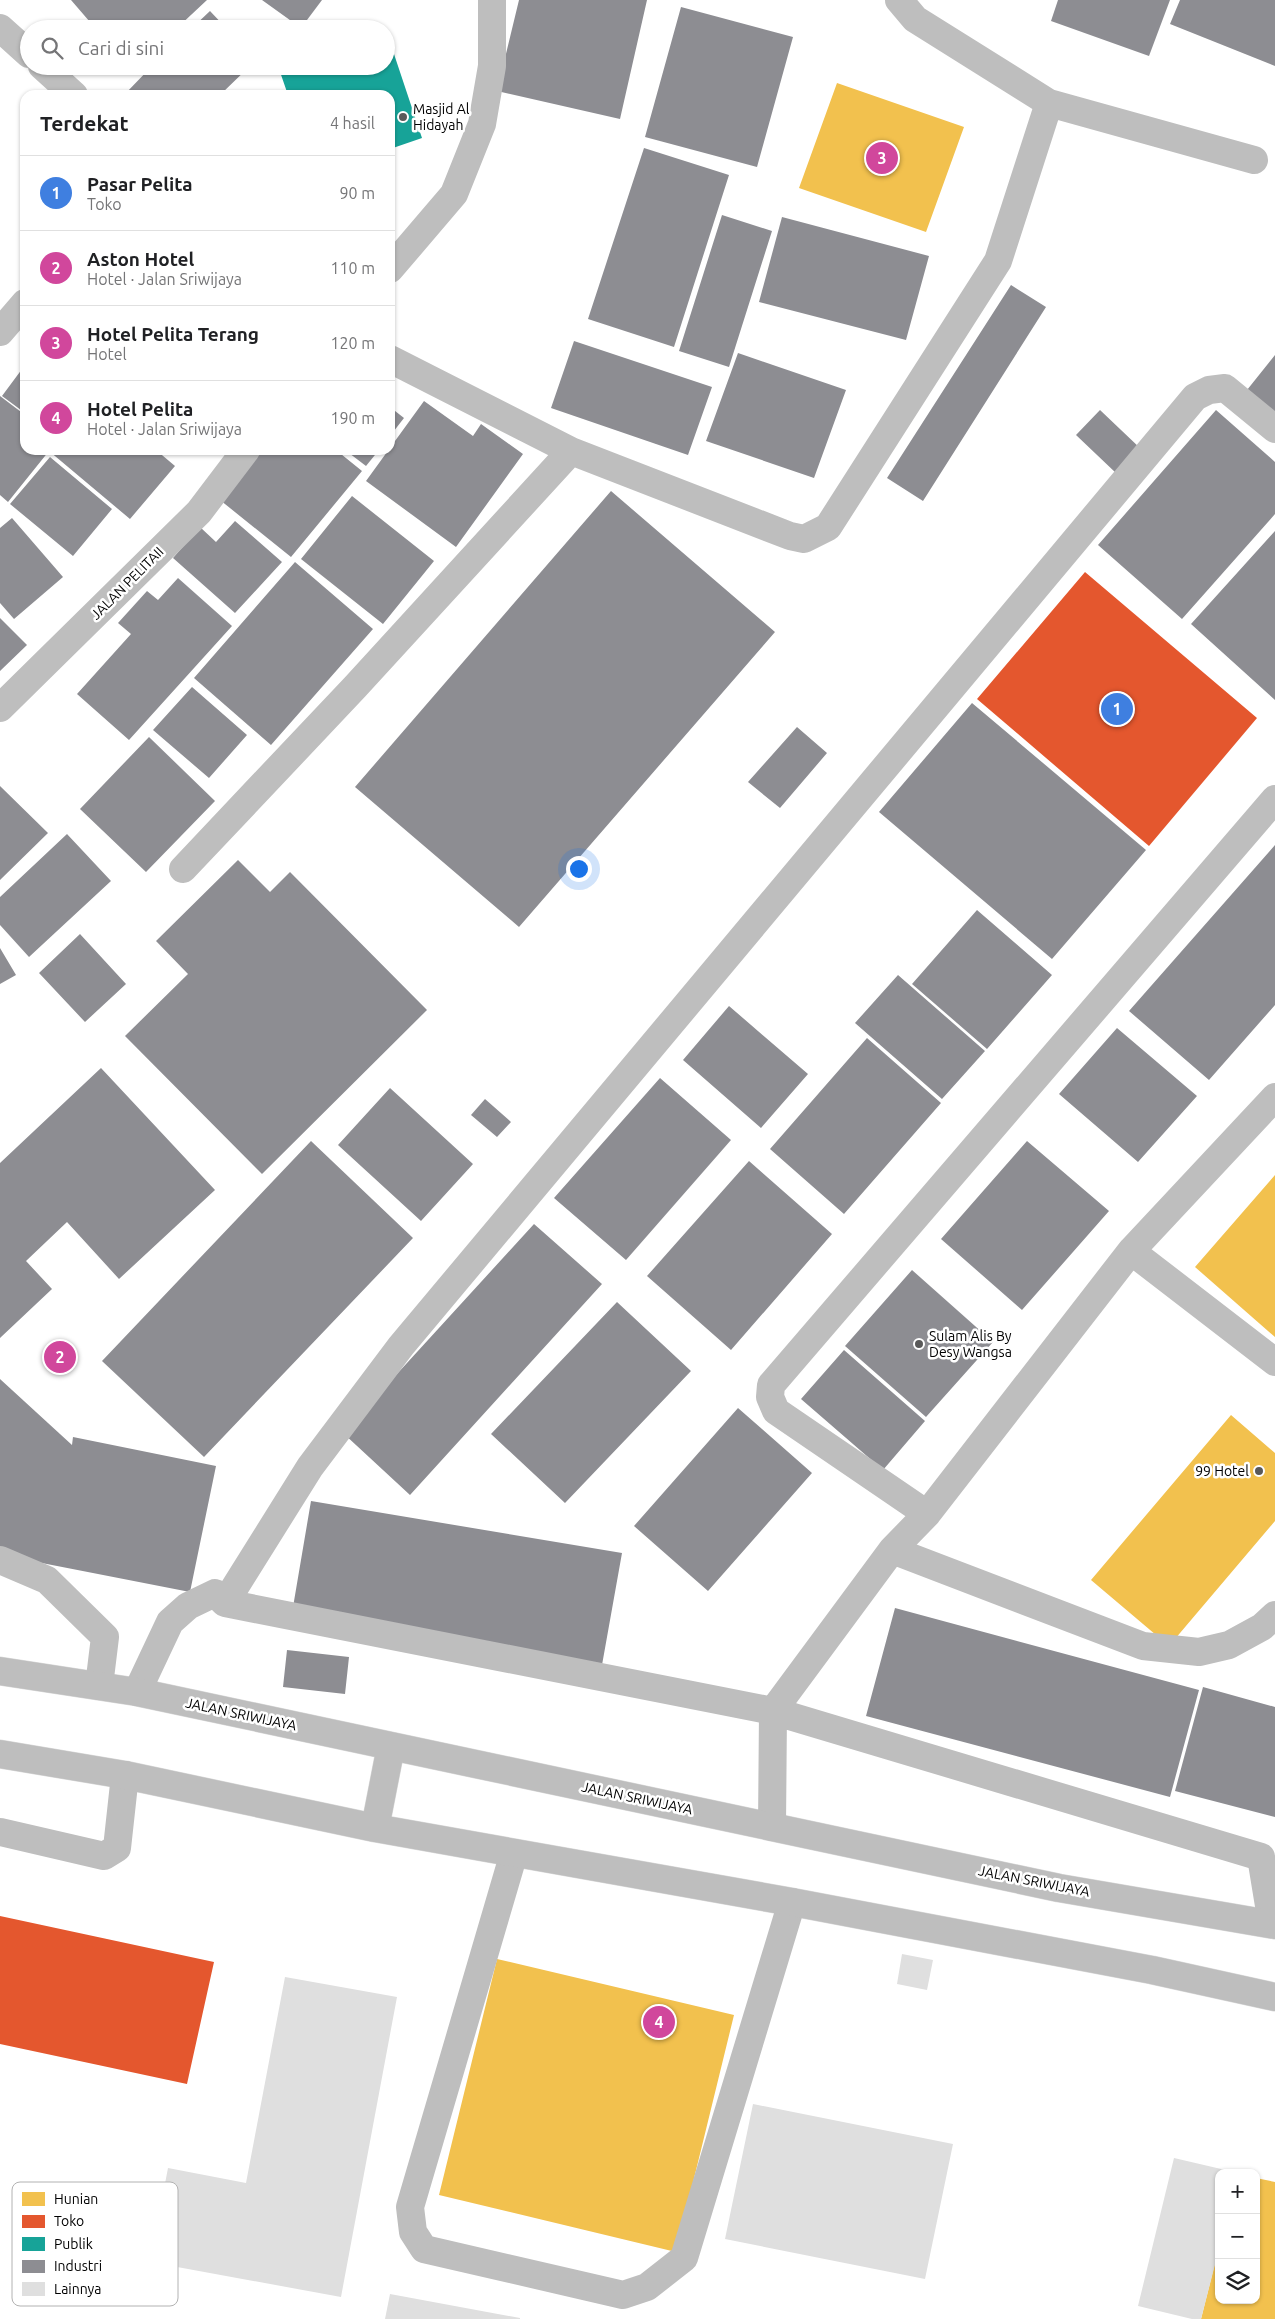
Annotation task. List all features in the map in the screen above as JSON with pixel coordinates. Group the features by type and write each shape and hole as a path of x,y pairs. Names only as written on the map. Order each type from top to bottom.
{"main road":[{"path":"395,263 454,194 482,124 492,66 492,0"},
{"path":"899,0 915,19 1049,103 1254,160"},
{"path":"0,28 20,46"},
{"path":"52,75 68,90"},
{"path":"395,362 571,451 790,536 804,539 828,527 998,261 1049,103"},
{"path":"0,332 20,309"},
{"path":"225,1603 310,1467 401,1346 1194,397 1209,390 1225,388 1275,429"},
{"path":"183,869 571,451"},
{"name":"JALAN PELITAII","path":"0,708 199,512 242,455"},
{"path":"927,1514 776,1411 770,1397 771,1385 1275,799"},
{"path":"772,1827 773,1711 892,1550 927,1514 1131,1251 1275,1096"},
{"path":"1131,1251 1275,1362"},
{"path":"892,1550 1143,1646 1199,1652 1229,1645 1262,1627 1275,1615"},
{"path":"0,1560 47,1580 105,1637 99,1686"},
{"path":"136,1692 170,1622 188,1606 215,1593 225,1603 773,1711 1268,1850 1274,1925"},
{"name":"JALAN SRIWIJAYA","path":"0,1671 136,1692 1058,1888 1274,1925"},
{"path":"375,1828 391,1746"},
{"path":"0,1754 125,1774 375,1828 792,1902 1152,1970 1275,1997"},
{"path":"0,1832 104,1856 109,1854 117,1848 125,1774"},
{"path":"514,1853 410,2207 413,2232 424,2249 623,2295 647,2287 684,2258 792,1902"}],"building: Hunian":[{"path":"837,83 964,127 926,232 799,188"},
{"path":"1275,1175 1275,1337 1195,1267"},
{"path":"1231,1415 1275,1453 1275,1521 1169,1646 1091,1580"},
{"path":"497,1959 734,2015 676,2252 439,2195"},
{"path":"1260,2179 1275,2182 1275,2319 1201,2319 1215,2263 1215,2304 1260,2304"}],"building: Toko":[{"path":"1085,572 1257,718 1149,846 977,699"},
{"path":"0,1916 214,1962 187,2084 0,2044"}],"building: Publik":[{"name":"Masjid Al Hidayah","path":"395,57 422,138 395,147 395,90 286,90 281,75 395,75"}],"building: Industri":[{"path":"71,0 207,0 186,20 88,20"},
{"path":"262,0 322,0 307,20 290,20"},
{"path":"519,0 647,0 620,119 497,91"},
{"path":"1058,0 1170,0 1149,56 1051,21"},
{"path":"1180,0 1275,0 1275,66 1170,24"},
{"path":"681,7 793,37 757,167 645,137"},
{"path":"210,11 218,20 200,20"},
{"path":"143,75 241,75 225,90 129,90"},
{"path":"644,148 729,175 674,347 588,319"},
{"path":"722,215 772,231 729,367 679,351"},
{"path":"782,217 929,256 906,340 759,302"},
{"path":"1011,285 1046,307 923,501 887,478"},
{"path":"574,341 712,387 688,455 551,408"},
{"path":"738,353 846,390 814,478 706,441"},
{"path":"1275,355 1275,420 1243,395"},
{"path":"20,372 20,409 2,396"},
{"path":"0,396 20,411 20,455 46,455 8,502 0,495"},
{"path":"424,401 473,436 481,424 523,454 456,547 366,481 385,455 395,455 395,441"},
{"path":"1100,410 1141,449 1117,474 1076,435"},
{"path":"1216,410 1275,462 1275,514 1182,619 1098,545"},
{"path":"395,411 404,418 395,430"},
{"path":"54,455 162,455 175,466 130,519"},
{"path":"248,455 342,455 362,471 291,557 215,496"},
{"path":"352,455 375,455 366,466"},
{"path":"50,457 112,509 73,556 10,504"},
{"path":"611,491 775,632 519,927 355,787"},
{"path":"352,496 434,561 383,624 301,559"},
{"path":"12,518 63,577 14,619 0,603 0,528"},
{"path":"235,521 282,562 235,613 173,558 200,527 216,542"},
{"path":"1275,531 1275,700 1191,624"},
{"path":"295,562 373,629 271,745 194,678"},
{"path":"178,578 232,626 129,740 77,694 131,634 118,623 147,591 158,600"},
{"path":"0,618 27,645 0,671"},
{"path":"192,687 247,735 209,778 153,730"},
{"path":"972,703 1146,850 1052,959 879,812"},
{"path":"797,727 827,753 780,808 748,782"},
{"path":"149,737 215,801 146,872 80,809"},
{"path":"0,786 48,833 0,880"},
{"path":"67,834 111,881 29,957 0,925 0,897"},
{"path":"1275,845 1275,1005 1209,1080 1129,1011"},
{"path":"238,860 270,892 290,872 427,1010 262,1174 125,1036 188,974 156,941"},
{"path":"977,910 1052,975 987,1049 912,984"},
{"path":"80,934 126,984 85,1022 39,973"},
{"path":"0,948 16,975 0,984"},
{"path":"898,975 985,1051 942,1099 855,1023"},
{"path":"729,1006 808,1074 761,1128 683,1060"},
{"path":"1117,1028 1197,1096 1138,1162 1059,1094"},
{"path":"867,1038 941,1103 844,1214 770,1149"},
{"path":"101,1068 215,1190 119,1279 67,1222 26,1261 52,1289 0,1338 0,1163"},
{"path":"660,1078 731,1140 626,1260 554,1198"},
{"path":"390,1088 473,1164 421,1221 338,1145"},
{"path":"485,1099 511,1122 497,1137 471,1115"},
{"path":"311,1141 413,1238 204,1457 102,1361"},
{"path":"1027,1141 1109,1211 1022,1310 941,1239"},
{"path":"749,1161 832,1234 731,1350 647,1276"},
{"path":"534,1224 602,1284 410,1495 343,1433"},
{"name":"Sulam Alis By Desy Wangsa","path":"912,1270 993,1342 926,1417 845,1346"},
{"path":"617,1302 691,1371 565,1503 491,1434"},
{"path":"844,1350 925,1421 883,1470 801,1399"},
{"path":"0,1379 72,1445 73,1437 216,1466 190,1592 6,1556 0,1550"},
{"path":"738,1408 812,1473 708,1591 634,1526"},
{"path":"311,1501 622,1553 602,1665 292,1613"},
{"path":"895,1608 1199,1690 1170,1797 866,1716"},
{"path":"287,1650 349,1657 345,1694 283,1687"},
{"path":"1203,1687 1275,1707 1275,1817 1175,1791"}],"building: Lainnya":[{"path":"902,1954 933,1960 927,1990 897,1984"},
{"path":"285,1977 397,1997 341,2297 178,2267 178,2182 165,2182 168,2168 246,2183"},
{"path":"753,2104 953,2144 925,2279 725,2239"},
{"path":"1174,2158 1221,2169 1215,2169 1215,2265 1201,2319 1192,2319 1138,2306"},
{"path":"390,2294 520,2318 520,2319 385,2319"}],"place":[{"name":"Masjid Al Hidayah","path":"403,117"},
{"name":"Hotel Pelita Terang","path":"882,158"},
{"name":"Pasar Pelita","path":"1117,709"},
{"name":"Sulam Alis By Desy Wangsa","path":"919,1344"},
{"name":"Aston Hotel","path":"60,1357"},
{"name":"99 Hotel","path":"1259,1471"},
{"name":"Hotel Pelita","path":"659,2022"}]}
